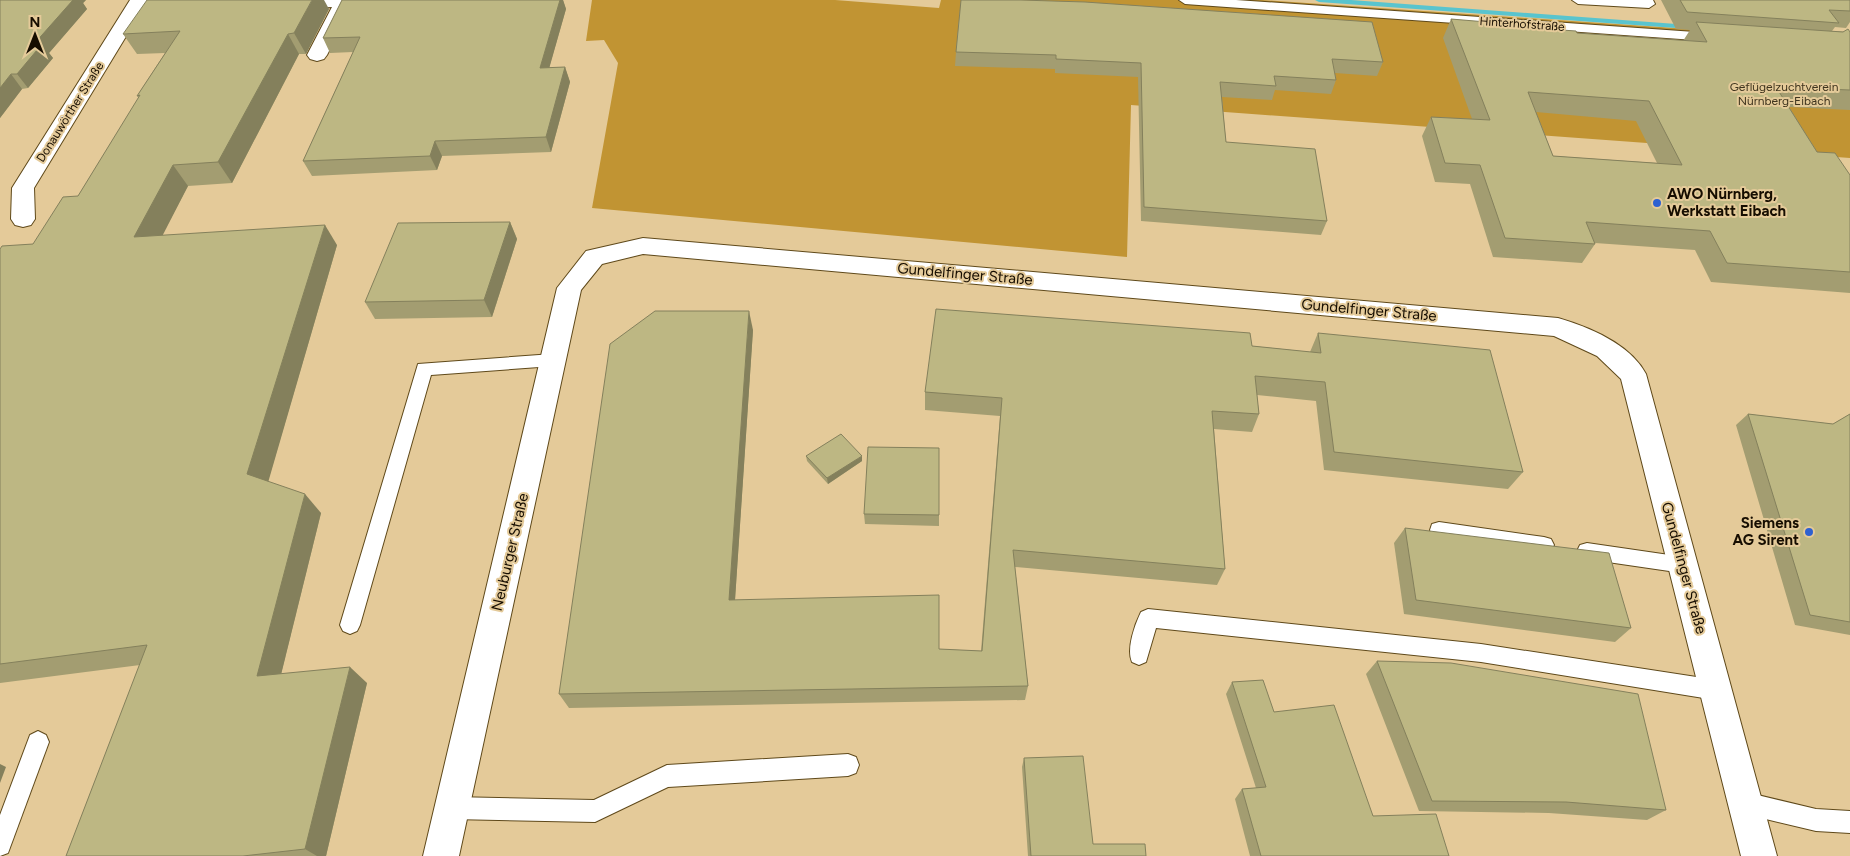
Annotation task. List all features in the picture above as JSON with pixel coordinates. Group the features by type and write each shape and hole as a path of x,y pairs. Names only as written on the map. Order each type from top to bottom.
{"street":[{"path":"268,4 345,1 317,55"},
{"name":"Donauwörther Straße","path":"23,219 23,188 136,5 191,7"},
{"name":"Gundelfinger Straße","path":"594,257 643,246 1558,326 1606,349 1633,374 1759,856"},
{"name":"Neuburger Straße","path":"441,856 569,288 594,257"}],"lane":[{"name":"Hinterhofstraße","path":"1185,0 1722,38"},
{"path":"1578,0 1649,4 1647,0"},
{"path":"350,624 424,369 553,360"},
{"path":"1439,530 1683,565"},
{"path":"1139,655 1148,618 1481,654 1716,690"},
{"path":"0,845 38,742"},
{"path":"452,808 595,811 667,776 848,765"},
{"path":"1745,803 1816,820 1850,822"}],"green space":[{"name":"Geflügelzuchtverein Nürnberg-Eibach","path":"592,0 835,0 939,8 941,0 1262,0 1850,40 1850,158 1131,105 1127,257 592,208 618,63 604,40 586,41"}],"building":[{"path":"0,0 73,0 34,44 42,44 17,74 11,74 0,88"},
{"path":"147,0 312,0 294,33 288,34 218,162 173,165 134,237 325,225 247,474 305,494 257,676 350,667 305,849 243,856 66,856 147,645 0,664 0,249 2,246 33,244 63,197 78,196 140,95 137,96 180,31 123,34"},
{"path":"342,0 560,0 540,68 565,67 546,137 435,141 430,156 303,161 360,37 323,38"},
{"path":"961,0 1085,2 1372,22 1383,62 1332,59 1336,80 1274,76 1276,86 1220,82 1226,142 1315,149 1327,221 1144,207 1141,63 1056,59 1056,55 956,52"},
{"path":"1680,0 1850,0 1850,11 1829,10 1839,23 1687,12"},
{"path":"1451,19 1546,27 1547,29 1576,31 1577,33 1707,42 1696,22 1843,32 1848,29 1850,32 1850,90 1776,87 1817,152 1835,153 1850,175 1850,272 1727,263 1710,231 1586,222 1595,244 1505,238 1480,165 1445,163 1431,117 1490,120","holes":["1528,92 1649,101 1682,165 1553,156"]},
{"path":"510,222 484,300 365,302 398,223"},
{"path":"936,309 1250,333 1252,346 1321,353 1318,333 1490,350 1523,472 1334,452 1325,382 1255,376 1259,414 1212,411 1225,569 1013,550 1028,686 559,694 610,344 655,311 749,311 729,600 939,595 939,649 982,651 1002,398 925,392"},
{"name":"Siemens AG Sirent","path":"1748,414 1833,424 1850,414 1850,622 1810,615"},
{"path":"841,434 862,456 827,478 806,456"},
{"path":"868,447 939,448 939,515 864,514"},
{"path":"1405,528 1609,553 1631,628 1416,600"},
{"path":"1377,661 1451,663 1638,694 1666,810 1566,802 1432,801"},
{"path":"1263,680 1274,712 1334,705 1373,816 1436,814 1449,856 1261,856 1242,789 1266,787 1232,682"},
{"path":"1083,756 1093,844 1145,844 1146,856 1031,856 1024,758"}],"waterway":[{"path":"1319,0 1690,27"}],"place":[{"name":"AWO Nürnberg, Werkstatt Eibach","path":"1657,203"},
{"name":"Siemens AG Sirent","path":"1809,532"}]}
